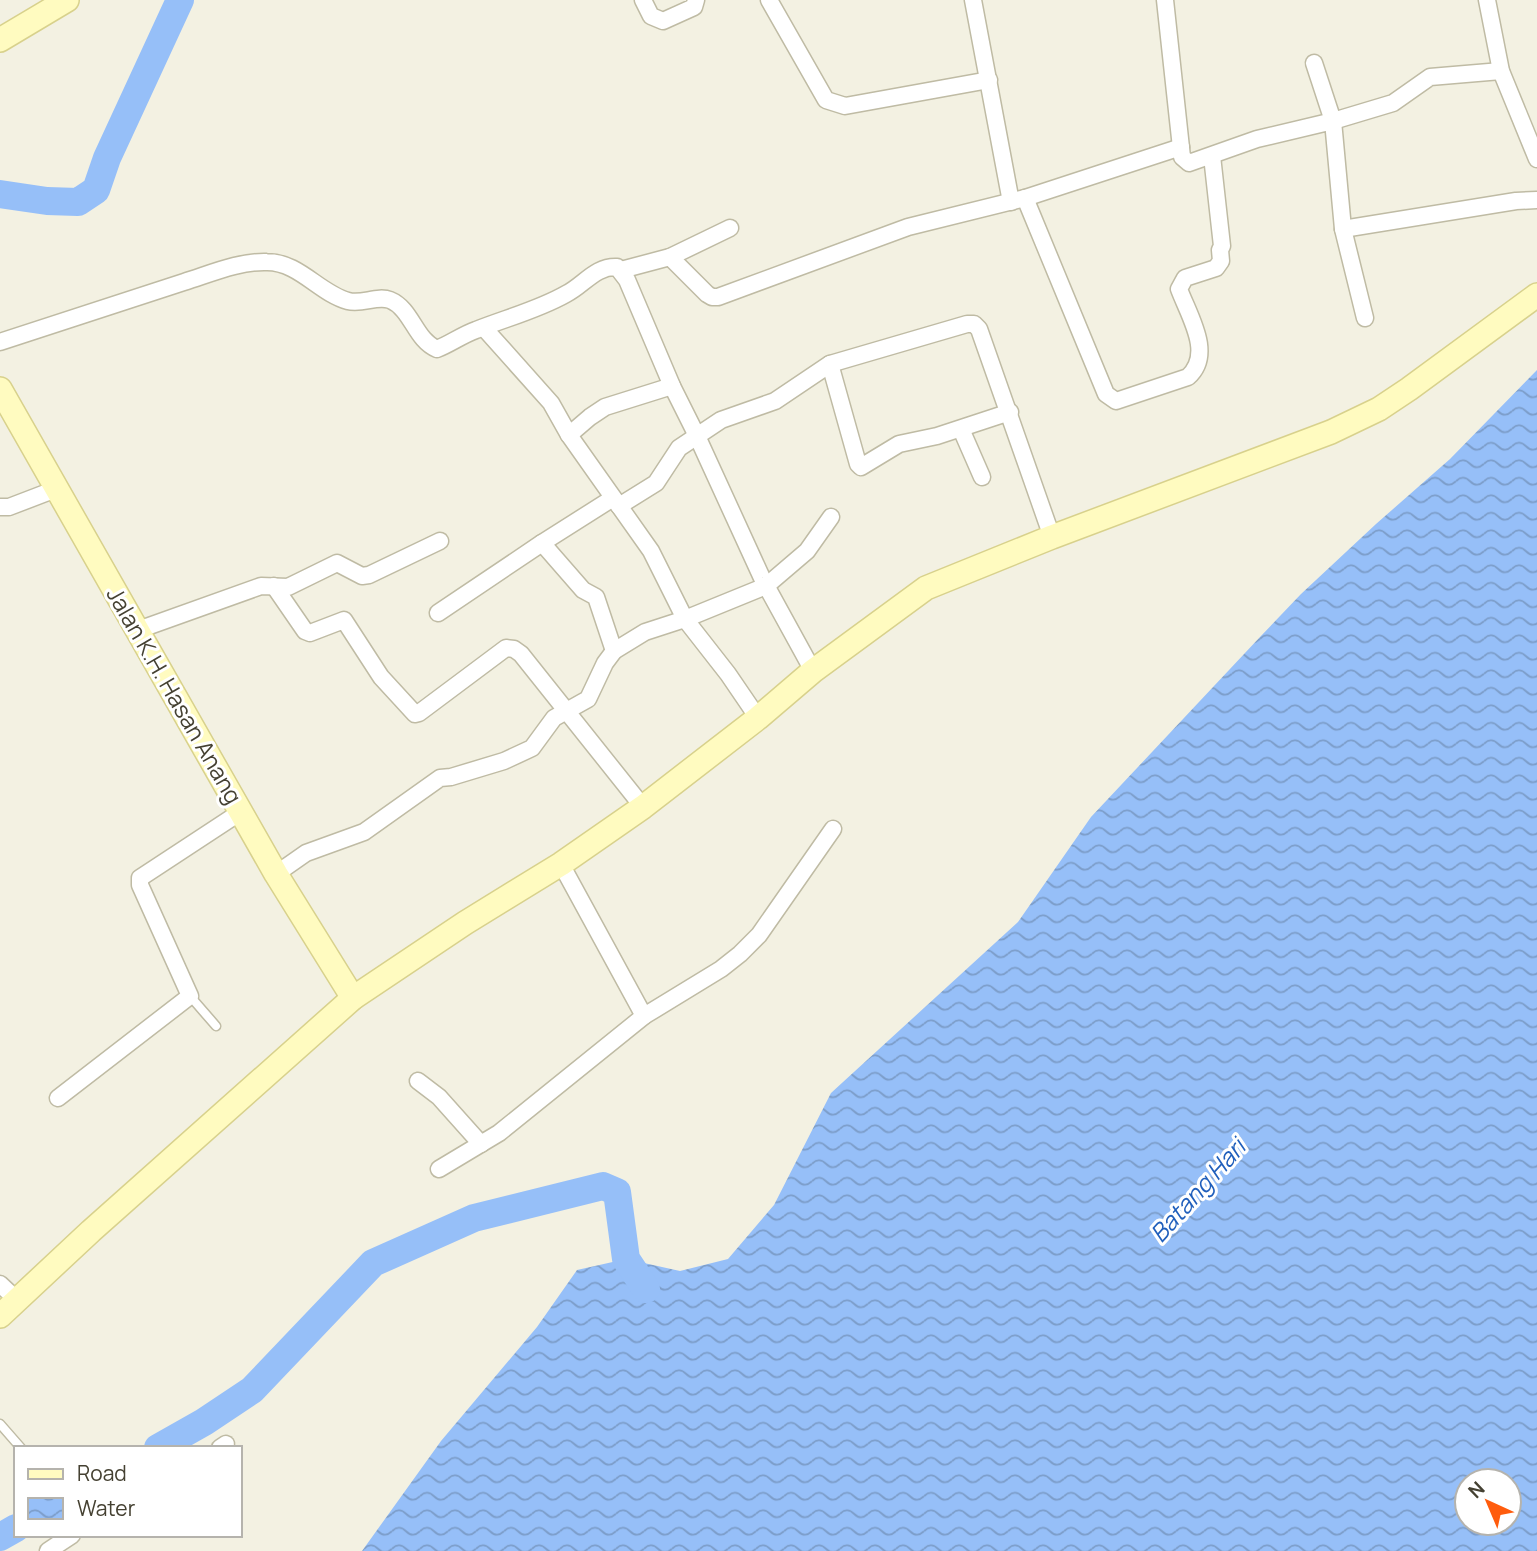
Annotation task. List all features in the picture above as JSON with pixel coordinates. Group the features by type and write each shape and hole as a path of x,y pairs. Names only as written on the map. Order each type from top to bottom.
{"street":[{"path":"0,40 67,0"},
{"path":"643,0 651,16 663,21 694,7 696,0"},
{"path":"769,0 826,100 836,105 845,106 989,80"},
{"path":"974,0 989,80 1018,200 1106,394 1116,401 1188,377 1200,362 1201,347 1179,289 1185,278 1216,268 1221,261 1222,246 1212,156"},
{"path":"1165,0 1182,157 1189,163 1257,139 1334,121 1393,103 1430,77 1501,71"},
{"path":"1487,0 1501,71 1537,159"},
{"path":"1314,63 1334,121 1343,229 1364,318"},
{"path":"670,257 707,294 712,298 718,297 908,228 1018,200 1181,147"},
{"path":"1343,229 1537,200"},
{"path":"621,270 670,257 730,228"},
{"path":"0,342 226,269 267,261 285,265 349,302 387,299 395,303 427,345 437,349 567,294 606,267 617,267 627,280 672,386 698,436 766,586 813,671"},
{"path":"0,1317 8,1292 353,998 465,923 561,864 643,807 758,718 813,671 926,588 1052,537 1331,432 1379,409 1537,295"},
{"path":"438,613 542,543 656,483 673,454 721,420 775,401 830,364 974,324 979,329 1010,412 1052,537"},
{"path":"484,328 551,402 569,435 651,551 685,619 758,718"},
{"path":"830,364 858,464 862,467 899,444 961,429 1010,412"},
{"path":"569,435 605,407 672,386"},
{"name":"Jalan K.H. Hasan Anang","path":"0,389 276,874 353,998"},
{"path":"961,429 982,477"},
{"path":"0,507 9,507 56,489"},
{"path":"276,874 306,853 364,832 440,778 459,775 513,758 532,748 554,718 588,699 605,663 614,651 645,632 766,586 807,551 831,517"},
{"path":"138,630 261,586 288,587 337,563 362,576 369,576 440,541"},
{"path":"542,543 583,590 596,597 614,651"},
{"path":"274,586 305,631 310,633 344,620 381,677 415,713 419,713 506,648 514,649 521,654 643,807"},
{"path":"58,1098 190,996 140,885 140,878 242,811"},
{"path":"439,1169 521,1116 644,1016 721,969 740,954 759,935 833,829"},
{"path":"561,864 644,1016"},
{"path":"418,1081 439,1097 481,1144"},
{"path":"48,1551 69,1537"}],"lane":[{"path":"190,996 216,1026"},
{"path":"0,1424 19,1446"}],"water":[{"name":"Batang Hari","path":"1537,370 1537,1551 362,1551 441,1441 537,1327 577,1270 626,1259 680,1271 728,1259 774,1205 831,1093 1018,922 1091,817 1301,594 1450,459"}],"waterway":[{"path":"0,194 47,201 78,202 96,190 107,158 180,0"},
{"path":"162,1446 252,1390 373,1263 474,1218 603,1186 617,1192 626,1259 646,1289"},
{"path":"0,1537 14,1529"}]}
